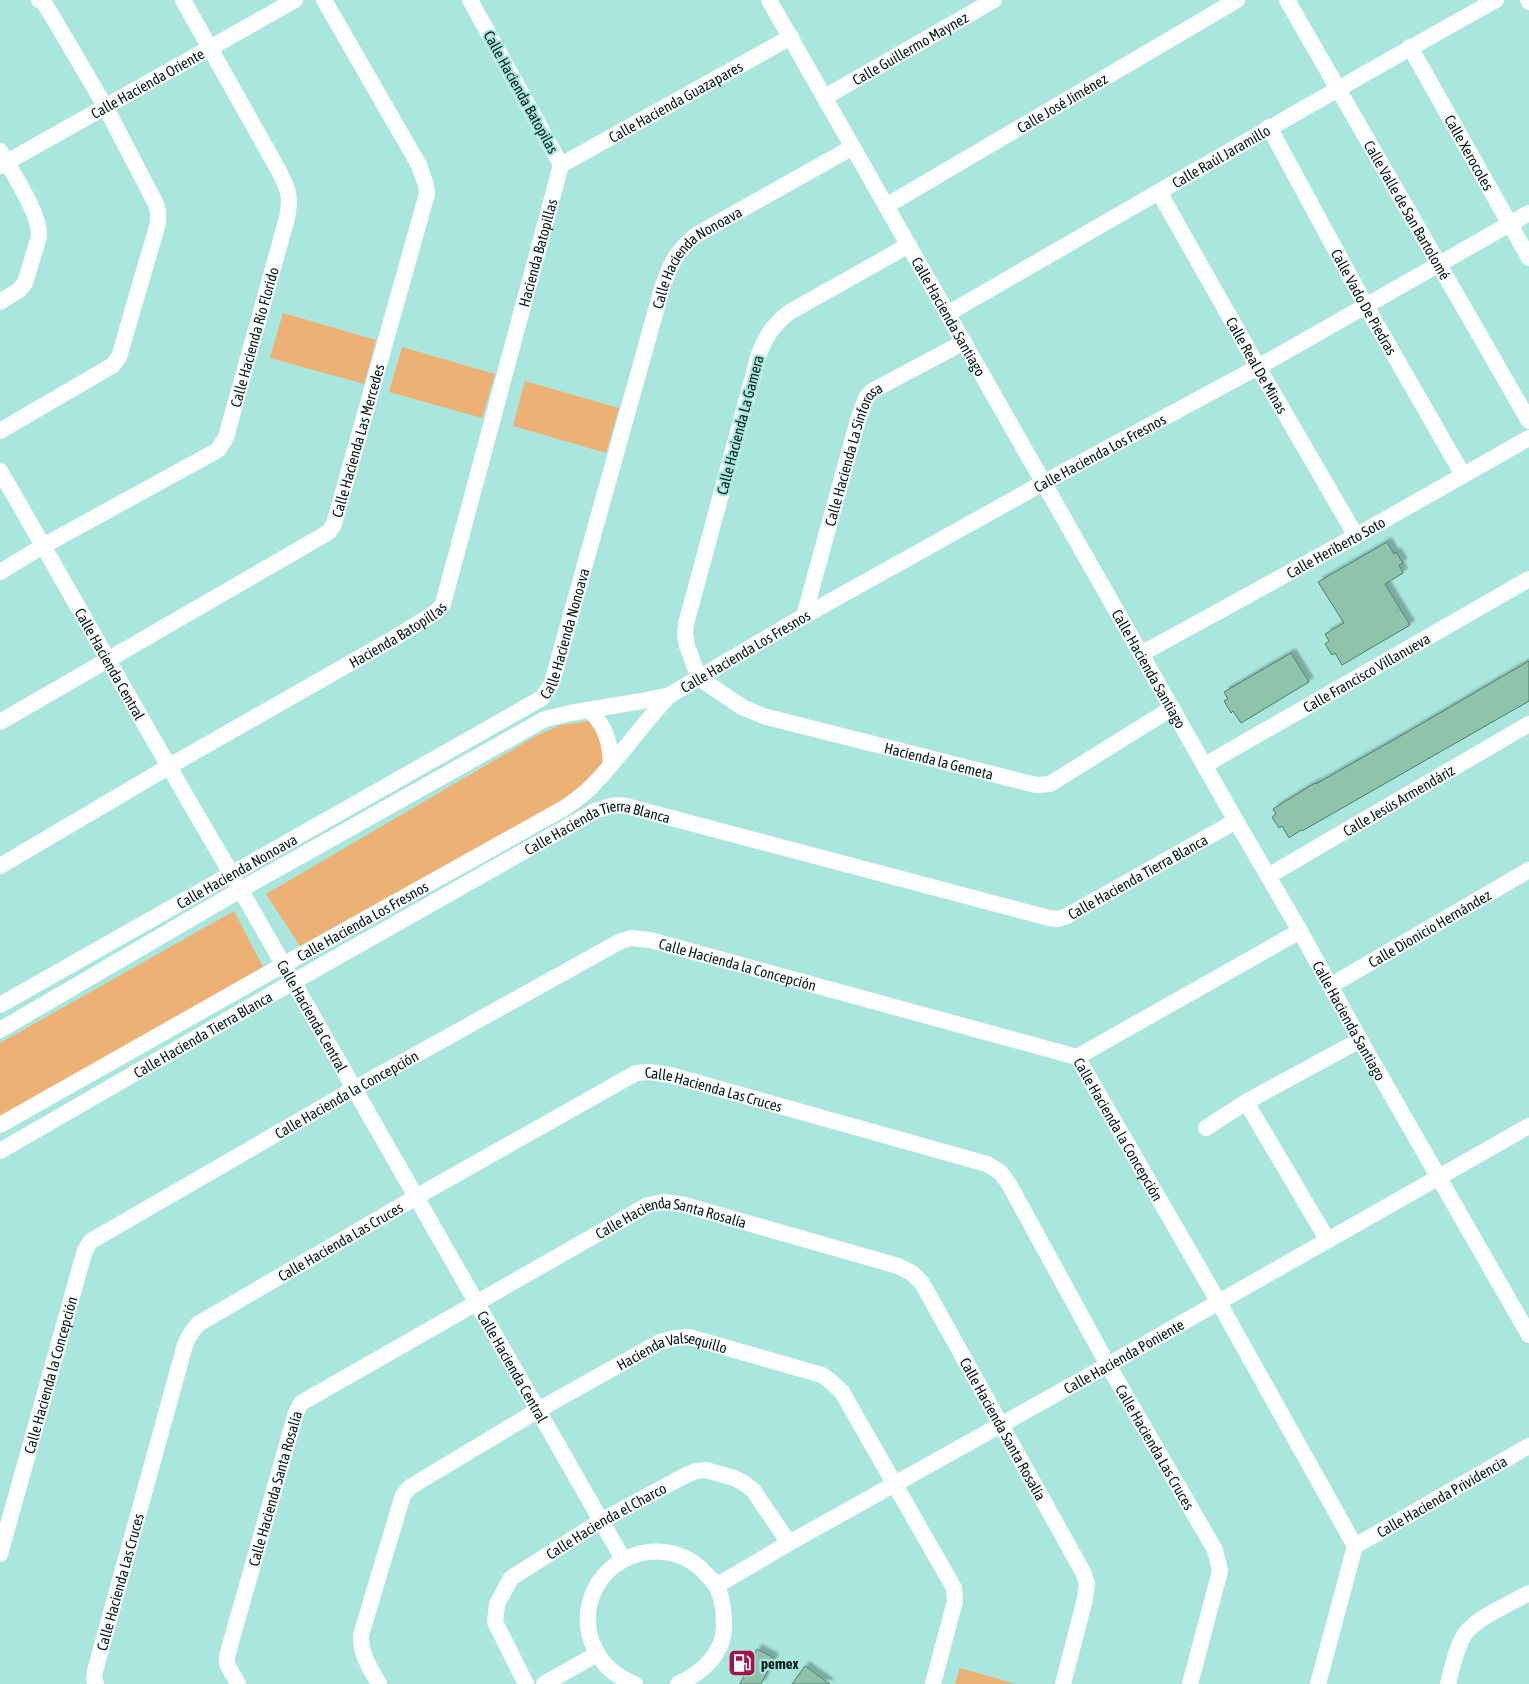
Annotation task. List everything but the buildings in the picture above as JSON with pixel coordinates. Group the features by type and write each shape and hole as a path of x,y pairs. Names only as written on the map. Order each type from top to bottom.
{"street":[{"path":"0,431 113,364 120,357 158,223 156,204 105,106 51,14 44,3 39,0"},
{"name":"Calle Hacienda Río Florido","path":"0,572 43,546 218,450 226,437 287,218 290,200 286,186 278,171 183,0"},
{"name":"Calle Hacienda Oriente","path":"2,160 105,106 295,0"},
{"name":"Calle Hacienda Las Mercedes","path":"0,722 329,532 334,524 427,194 419,165 324,0"},
{"name":"Calle Hacienda Batopilas","path":"470,0 561,166 556,186"},
{"name":"Calle Hacienda Santiago","path":"770,0 1529,1335"},
{"name":"Calle Guillermo Maynez","path":"825,97 994,0"},
{"name":"Calle José Jiménez","path":"886,206 1237,0"},
{"name":"Calle Valle de San Bartolomé","path":"1287,0 1529,421"},
{"name":"Calle Raúl Jaramillo","path":"948,314 1269,127 1496,0"},
{"name":"Calle Hacienda Guazapares","path":"561,166 791,37"},
{"name":"Calle Xerocoles","path":"1410,47 1529,258"},
{"name":"Calle Vado De Piedras","path":"1269,127 1366,306 1463,474"},
{"name":"Calle Hacienda Nonoava","path":"0,1005 542,698 547,692 555,672 662,285 673,259 682,247 696,235 853,147"},
{"path":"0,302 19,290 25,283 40,228 35,213 2,160"},
{"name":"Hacienda Batopillas","path":"0,866 168,767 396,638 436,612 443,604 556,186"},
{"name":"Calle Real De Minas","path":"1159,192 1356,536"},
{"name":"Calle Hacienda Los Fresnos","path":"0,1030 240,890 545,719 670,694 700,678 804,616 1258,367 1529,214"},
{"name":"Calle Hacienda La Gamera","path":"700,678 687,646 685,636 686,624 759,354 766,338 772,328 788,313 909,245"},
{"name":"Calle Hacienda La Sinforosa","path":"804,616 858,420 866,398 872,391 964,342"},
{"name":"Calle Heriberto Soto","path":"1141,654 1529,438"},
{"name":"Calle Hacienda Central","path":"0,471 623,1559"},
{"name":"Calle Francisco Villanueva","path":"1205,765 1529,579"},
{"name":"Hacienda la Gemeta","path":"700,678 742,706 763,716 1036,786 1050,784 1172,708"},
{"name":"Calle Hacienda Los Fresnos","path":"0,1125 566,807 589,789 650,715 670,694"},
{"path":"590,710 605,730 610,748 611,764"},
{"name":"Calle Jesús Armendáriz","path":"1268,876 1529,724"},
{"name":"Calle Hacienda Tierra Blanca","path":"0,1151 597,810 618,804 1058,919 1067,916 1236,821"},
{"name":"Calle Dionicio Hernández","path":"1330,986 1529,870"},
{"path":"1077,1057 1300,931"},
{"name":"Calle Hacienda la Concepción","path":"0,1554 85,1250 91,1241 354,1089 619,942 631,938 650,940 1077,1057 1218,1301 1355,1546"},
{"path":"1206,1128 1246,1102 1360,1040"},
{"name":"Calle Hacienda Las Cruces","path":"96,1684 94,1679 95,1671 189,1335 198,1324 416,1197 636,1073 650,1072 670,1074 987,1164 1000,1172 1009,1184 1108,1365 1215,1550 1220,1571 1190,1684"},
{"path":"1246,1102 1327,1239"},
{"name":"Calle Hacienda Poniente","path":"716,1586 1529,1126"},
{"name":"Calle Hacienda Santa Rosalía","path":"238,1684 227,1664 227,1656 296,1413 301,1403 648,1205 663,1202 681,1204 898,1266 912,1273 922,1283 1079,1563 1087,1582 1085,1599 1063,1684"},
{"name":"Hacienda Valsequillo","path":"379,1684 364,1658 361,1635 403,1495 416,1482 538,1410 660,1342 674,1338 689,1337 822,1376 842,1392 954,1588 955,1601 933,1684"},
{"name":"Calle Hacienda Prividencia","path":"1355,1546 1529,1446"},
{"name":"Calle Hacienda el Charco","path":"526,1684 494,1622 497,1604 503,1589 511,1578 601,1520 686,1475 706,1470 734,1478 753,1490 789,1543"},
{"path":"1318,1684 1355,1546"},
{"path":"635,1684 622,1679 608,1668 597,1654 589,1634 588,1612 593,1591 606,1573 623,1559 648,1551 675,1553 699,1566 716,1586 724,1606 725,1627 719,1648 708,1664 694,1677 678,1684"},
{"path":"1448,1684 1464,1634 1481,1620 1529,1593"},
{"path":"544,1684 597,1654"}],"shaded area":[{"path":"283,313 376,340 364,384 270,358"},
{"path":"402,347 495,374 482,418 389,392"},
{"path":"525,381 619,408 606,453 513,426"},
{"path":"590,721 600,727 604,765 581,792 307,946 300,946 266,894 536,736 561,725"},
{"path":"234,911 263,967 0,1120 0,1043"},
{"path":"960,1668 1016,1684 955,1684"}],"place":[{"name":"pemex","path":"742,1663"}]}
